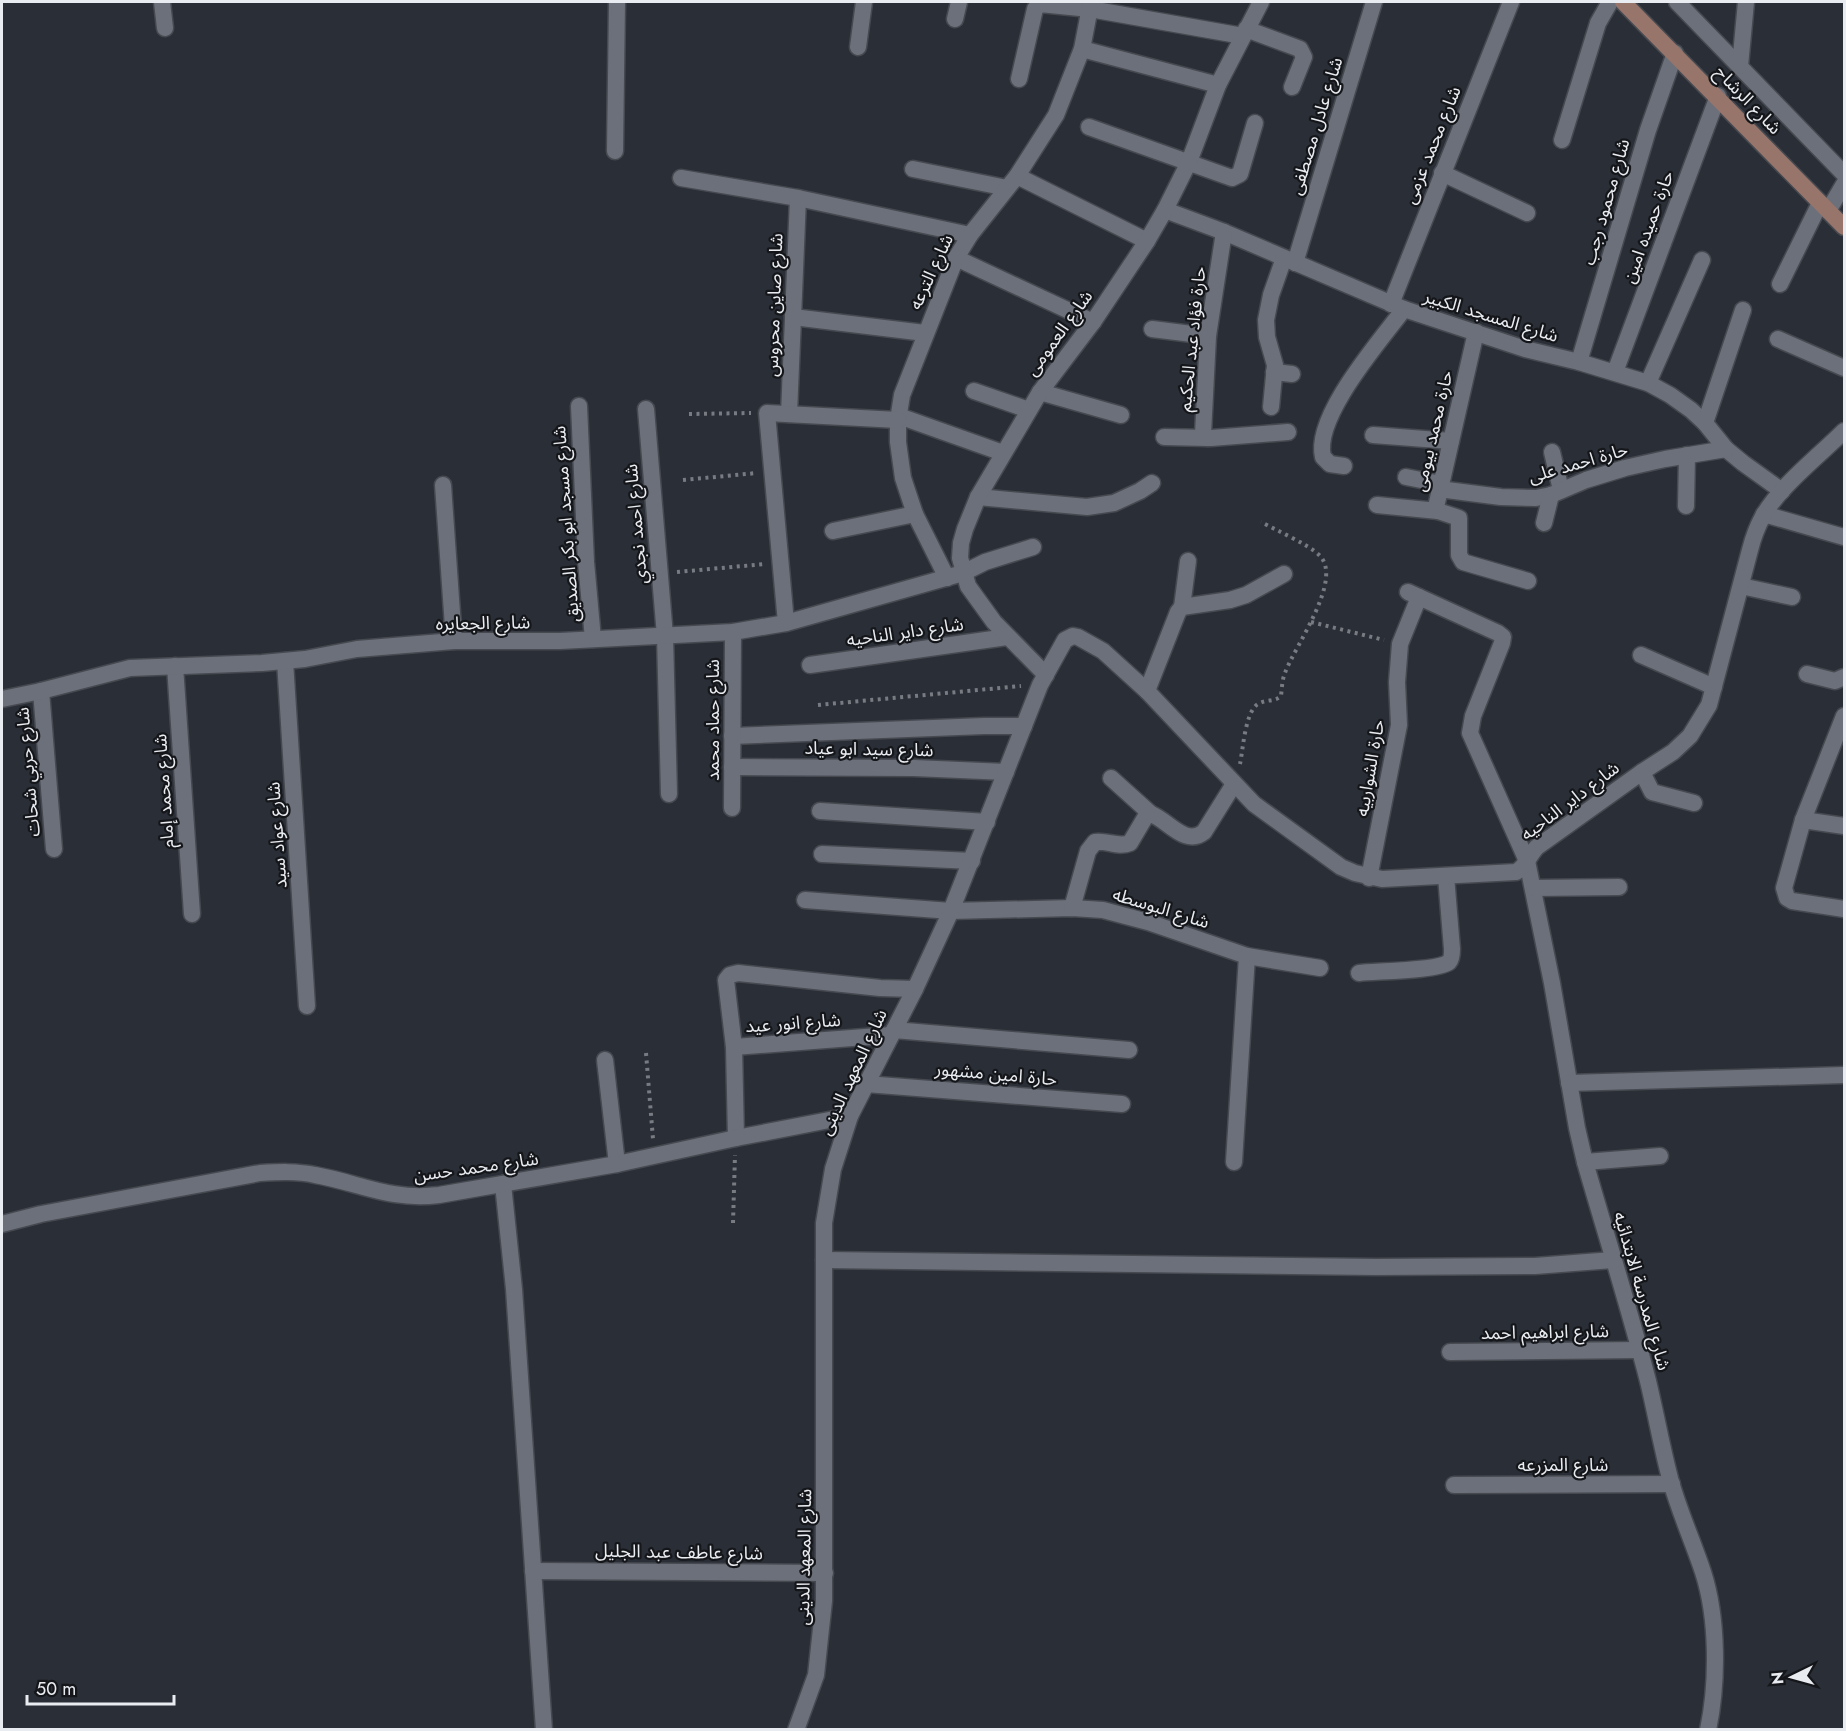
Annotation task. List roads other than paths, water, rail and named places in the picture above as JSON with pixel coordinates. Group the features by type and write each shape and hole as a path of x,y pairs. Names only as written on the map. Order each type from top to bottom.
{"main road":[{"name":"شارع الرشاح","path":"1623,2 1845,227"}],"street":[{"path":"162,2 165,28"},
{"path":"615,151 617,2"},
{"path":"858,47 864,2"},
{"path":"955,19 959,2"},
{"name":"شارع العمومى","path":"1043,680 980,606 968,586 955,575 961,543 978,497 1040,392 1093,321 1147,241 1189,162 1218,85 1261,2"},
{"name":"شارع عادل مصطفى","path":"1271,407 1274,358 1267,337 1266,320 1271,295 1290,260 1374,2"},
{"name":"شارع محمد عزمى","path":"1344,466 1330,464 1323,458 1322,448 1328,420 1397,306 1442,173 1511,2"},
{"path":"1562,140 1598,22 1610,2"},
{"name":"شارع الرشاح","path":"1677,2 1845,174"},
{"path":"1740,66 1746,2"},
{"path":"1019,79 1037,6 1044,4 1091,5 1245,32 1300,49 1304,57 1292,87"},
{"name":"شارع الترعه","path":"955,575 915,514 903,478 898,442 898,418 902,395 956,258 970,235 1012,182 1056,115 1082,49 1091,5"},
{"path":"1082,49 1218,85"},
{"name":"شارع محمود رجب","path":"1580,362 1648,130 1675,53"},
{"name":"حارة حميده امين","path":"1614,372 1718,96"},
{"path":"1089,127 1235,178 1240,174 1256,123"},
{"path":"913,169 1012,182 1147,241"},
{"path":"1442,173 1527,213"},
{"path":"681,178 798,198 970,235"},
{"path":"1780,284 1824,207 1845,184"},
{"name":"شارع صاين محروس","path":"789,414 798,198"},
{"name":"شارع المسجد الكبير","path":"1164,210 1224,232 1397,306 1525,349 1580,362 1648,383 1670,395 1705,423 1726,449 1743,464 1782,491"},
{"name":"حارة فؤاد عبد الحكيم","path":"1208,438 1203,434 1203,430 1208,336 1224,232"},
{"path":"956,258 1093,321"},
{"path":"1648,383 1702,260"},
{"path":"1705,423 1743,310"},
{"path":"793,317 925,333"},
{"path":"1152,330 1208,336"},
{"name":"حارة محمد بيومى","path":"1476,332 1436,505 1438,511 1459,518 1459,555 1463,561 1528,581"},
{"path":"1778,339 1845,368"},
{"path":"1274,372 1292,374"},
{"path":"974,391 1029,410"},
{"path":"1040,392 1121,415"},
{"name":"شارع مسجد ابو بكر الصديق","path":"579,406 585,540 593,639"},
{"name":"شارع احمد نجدي","path":"646,409 665,636 669,794"},
{"path":"786,623 767,413 898,418 1003,453"},
{"name":"شارع داير الناحيه","path":"1065,640 1069,637 1078,637 1103,651 1147,691 1254,804 1341,867 1370,878 1395,879 1516,872 1525,866 1537,847 1673,752 1690,736 1709,705 1755,532 1764,514 1782,491 1845,431"},
{"path":"1164,437 1208,438 1288,432"},
{"path":"1372,435 1451,441"},
{"name":"حارة احمد على","path":"1406,477 1440,486 1523,498 1556,492 1625,468 1726,449"},
{"path":"1544,523 1556,492 1552,452"},
{"path":"1686,455 1686,506"},
{"path":"978,497 1087,507 1121,500 1152,483"},
{"path":"443,485 454,641"},
{"path":"1377,505 1438,511"},
{"path":"833,531 915,514"},
{"path":"1764,514 1845,537"},
{"name":"شارع الجعايره","path":"2,699 130,668 285,661 357,649 454,641 593,639 733,632 786,623 955,575 985,562 1033,547"},
{"path":"1147,691 1182,607 1188,561"},
{"path":"1182,607 1238,598 1284,574"},
{"path":"1741,586 1792,597"},
{"name":"حارة الشواربيه","path":"1370,878 1399,725 1397,682 1400,644 1413,594"},
{"name":"شارع المدرسة الابتدائيه","path":"1413,594 1503,637 1473,716 1470,733 1527,861 1585,1162 1639,1350 1672,1484 1704,1575 1711,1609 1714,1666 1712,1712 1708,1730"},
{"name":"شارع حماد محمد","path":"732,808 733,632"},
{"name":"شارع داير الناحيه","path":"810,665 1007,637"},
{"name":"شارع المعهد الدينى","path":"796,1730 816,1675 821,1639 825,1573 824,1223 833,1169 850,1116 915,989 951,911 1043,680 1065,640"},
{"path":"1641,655 1714,687"},
{"name":"شارع عواد سيد","path":"285,661 307,1006"},
{"name":"شارع محمد إمام","path":"175,666 192,914"},
{"path":"1806,674 1835,681 1845,677"},
{"name":"شارع حربي شحات","path":"41,691 54,849"},
{"path":"1845,716 1837,752 1803,820 1784,888 1784,893 1792,901 1845,909"},
{"path":"732,736 1024,726"},
{"name":"شارع سيد ابو عياد","path":"732,767 914,768 1006,772"},
{"path":"1642,772 1652,792 1694,803"},
{"path":"1111,778 1151,814 1183,835 1194,837 1204,832 1233,782"},
{"path":"820,811 987,822"},
{"path":"1072,908 1091,845 1101,841 1120,845 1130,843 1146,816 1151,814"},
{"path":"1803,820 1845,826"},
{"path":"822,854 972,861"},
{"path":"1359,973 1434,967 1448,963 1452,948 1446,876"},
{"path":"1534,888 1619,887"},
{"name":"شارع البوسطه","path":"805,900 951,911 1072,908 1103,910 1126,915 1247,956 1320,968"},
{"path":"1234,1162 1247,956"},
{"path":"736,1138 734,1047 726,980 730,975 738,973 880,988 915,989"},
{"name":"شارع انور عيد","path":"734,1047 893,1032 1129,1050"},
{"path":"605,1060 617,1164"},
{"path":"1569,1083 1845,1075"},
{"name":"حارة امين مشهور","path":"866,1084 1122,1104"},
{"name":"شارع محمد حسن","path":"2,1224 41,1214 260,1173 317,1175 389,1195 405,1197 439,1195 654,1157 736,1138 850,1116"},
{"path":"1585,1162 1660,1156"},
{"path":"503,1184 514,1289 544,1730"},
{"path":"824,1260 1376,1267 1535,1266 1613,1260"},
{"name":"شارع ابراهيم احمد","path":"1450,1352 1639,1350"},
{"name":"شارع المزرعه","path":"1454,1485 1672,1484"},
{"name":"شارع عاطف عبد الجليل","path":"533,1571 825,1573"},
{"path":"1712,1712 1721,1730"}]}
